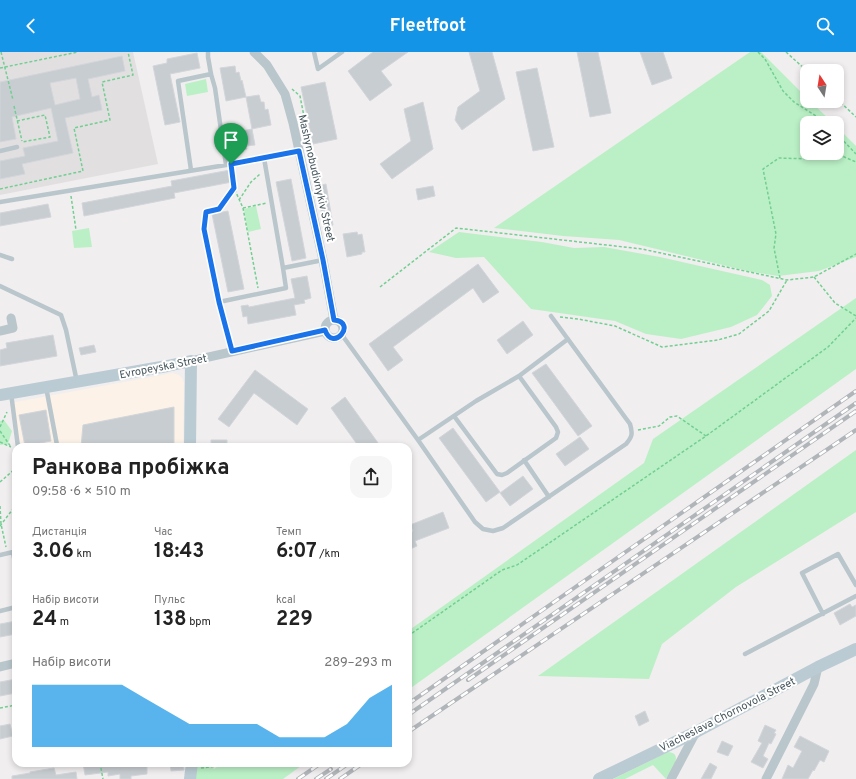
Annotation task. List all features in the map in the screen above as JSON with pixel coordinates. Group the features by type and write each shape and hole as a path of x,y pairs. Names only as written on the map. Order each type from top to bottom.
{"street":[{"name":"Mashynobudivnykiv Street","path":"254,52 267,65 285,94 303,152 334,320"},
{"path":"0,331 13,328 11,318"},
{"path":"331,320 334,320 342,323 344,329 340,337 334,338 328,336 325,330 326,324 331,320"},
{"name":"Evropeyska Street","path":"5,394 167,366 325,330"},
{"path":"190,443 191,361"},
{"name":"Viacheslava Chornovola Street","path":"602,778 696,732 818,667 856,649"},
{"path":"0,667 12,664"},
{"path":"766,779 814,684 818,667"},
{"path":"671,779 696,732"}],"lane":[{"path":"208,52 229,164"},
{"path":"314,52 318,69 342,52"},
{"path":"191,170 178,80 211,74"},
{"path":"0,151 17,147"},
{"path":"0,202 303,152"},
{"path":"219,302 286,288 264,158"},
{"path":"204,229 219,302 232,351"},
{"path":"0,255 12,259"},
{"path":"282,268 323,260"},
{"path":"0,286 61,315 66,330 77,382"},
{"path":"342,335 475,522 483,529 493,531 503,528 549,498 631,439 632,432 630,424 551,316"},
{"path":"418,440 476,401 519,376 568,339"},
{"path":"454,416 497,474 502,475 506,473 556,438 558,432 556,427 519,376"},
{"path":"46,387 57,443"},
{"path":"5,394 16,443"},
{"path":"524,460 549,498"},
{"path":"0,555 12,551"},
{"path":"823,614 802,573 838,554 856,584"},
{"path":"745,654 856,596"},
{"path":"0,610 12,608"}],"path":[{"path":"1,52 12,100"},
{"path":"0,68 78,52"},
{"path":"0,189 83,171 74,128 110,120 102,82 133,75 128,52"},
{"path":"758,52 765,59 783,91 794,102 816,116"},
{"path":"786,52 800,65"},
{"path":"291,88 300,96 309,142 303,152"},
{"path":"14,106 17,121 22,142 50,137 46,115 17,121"},
{"path":"844,106 856,117"},
{"path":"844,141 856,154"},
{"path":"780,278 774,248 776,234 763,169 779,158 812,159 842,156 856,162"},
{"path":"229,164 234,188 243,208 259,294"},
{"path":"240,200 251,182 266,169"},
{"path":"204,229 206,212 219,209 234,188"},
{"path":"70,190 76,230"},
{"path":"243,208 271,202"},
{"path":"380,287 456,228 642,249 787,280 814,277 856,254"},
{"path":"412,633 502,570 517,565 706,436 828,347 856,317 835,303 814,277"},
{"path":"551,316 578,319 615,326 662,347 718,340 739,334 769,311 787,280"},
{"path":"0,427 9,408"},
{"path":"632,432 659,426 670,417 677,416 706,436"},
{"path":"0,431 11,447"},
{"path":"0,442 11,447"},
{"path":"0,482 12,472"},
{"path":"0,506 1,525 7,553"},
{"path":"1,525 12,510"},
{"path":"0,708 12,706"},
{"path":"100,767 102,779"},
{"path":"191,770 213,767"}],"shaded area":[{"path":"0,52 133,52 158,164 0,195"},
{"path":"173,373 179,375 184,383 183,443 15,443 10,403"}],"green space":[{"path":"750,52 761,52 800,91 800,108 817,108 826,116 800,116 800,160 844,160 844,134 856,146 856,257 819,271 778,276 752,272 619,240 563,236 494,228"},
{"path":"206,79 208,92 187,96 185,84"},
{"path":"256,206 261,229 248,232 244,209"},
{"path":"89,228 92,247 74,248 72,231"},
{"path":"459,232 542,242 574,248 604,247 660,257 762,280 770,285 772,296 757,315 731,327 681,339 646,334 615,321 531,309 484,257 456,258 429,252"},
{"path":"856,298 856,369 412,687 412,628 644,463 653,439"},
{"path":"4,420 12,431 8,444 0,445 0,421"},
{"path":"856,450 856,512 736,587 662,644 649,679 538,676"},
{"path":"668,752 673,753 676,759 673,768 666,779 653,765 625,779 613,779"},
{"path":"194,767 212,767 214,769 217,767 300,767 283,779 193,779"}],"building":[{"path":"373,52 408,52 381,71 392,85 370,101 348,71"},
{"path":"469,52 492,52 505,99 462,130 455,120 458,107 480,91"},
{"path":"577,52 598,52 611,113 590,117"},
{"path":"640,52 663,52 672,78 652,85"},
{"path":"197,53 200,68 170,74 180,122 165,125 153,66 167,63 167,59"},
{"path":"122,56 125,71 88,79 92,97 99,95 102,110 65,118 73,153 22,164 25,174 0,179 0,161 25,156 23,148 58,141 51,108 12,117 16,139 0,142 0,82","holes":["76,78 80,99 55,105 50,83"]},
{"path":"235,66 236,73 239,72 241,81 242,80 246,97 226,101 220,68"},
{"path":"537,68 554,147 533,151 516,72"},
{"path":"325,82 337,139 313,144 301,87"},
{"path":"259,95 261,102 264,102 265,110 268,109 271,125 252,129 246,97"},
{"path":"423,102 433,149 392,179 380,164 411,141 404,109"},
{"path":"252,129 255,145 246,146 247,149 228,152 225,134"},
{"path":"230,170 232,182 174,193 175,198 84,216 82,203 172,186 171,181"},
{"path":"291,179 306,258 292,261 276,182"},
{"path":"326,184 333,225 324,227 317,186"},
{"path":"433,186 435,196 418,200 416,189"},
{"path":"48,204 51,217 0,226 0,213"},
{"path":"228,211 244,289 228,292 212,214"},
{"path":"357,232 358,235 362,234 365,252 347,257 343,234"},
{"path":"478,264 499,292 483,303 473,288 393,347 403,360 388,371 369,344"},
{"path":"307,276 311,298 304,300 305,303 294,305 296,315 248,324 247,316 243,317 241,306 248,305 249,307 295,298 291,279"},
{"path":"523,321 533,335 507,354 497,340"},
{"path":"53,335 57,356 0,366 0,350 7,348 6,343"},
{"path":"94,345 96,352 81,355 79,348"},
{"path":"546,364 592,426 578,436 532,373"},
{"path":"255,370 308,409 297,425 254,393 229,427 218,419"},
{"path":"345,397 378,443 356,443 331,408"},
{"path":"174,407 174,443 81,443 83,425"},
{"path":"46,410 51,441 41,443 24,443 19,415"},
{"path":"453,428 500,492 486,502 439,438"},
{"path":"580,437 589,449 565,466 556,454"},
{"path":"211,440 227,440 227,443 211,443"},
{"path":"523,476 533,489 510,506 500,493"},
{"path":"443,512 449,528 415,541 417,546 412,548 412,524"},
{"path":"850,604 852,607 856,605 856,616 840,625 834,613"},
{"path":"12,622 12,635 0,637 0,624"},
{"path":"12,680 12,694 0,696 0,682"},
{"path":"645,711 649,721 639,726 635,716"},
{"path":"10,724 12,736 0,739 0,726"},
{"path":"765,725 776,730 774,733 776,734 771,744 769,743 763,756 768,759 763,768 751,762 762,743 758,741"},
{"path":"800,736 829,751 824,762 820,760 808,779 782,779 788,765 793,768 802,751 794,747"},
{"path":"722,741 733,746 728,756 717,752"},
{"path":"710,763 717,767 711,779 701,779"},
{"path":"84,767 147,767 147,774 131,776 131,779 120,779 120,774 108,776 108,772 85,775"},
{"path":"170,767 184,767 184,770 171,771"},
{"path":"54,768 56,775 76,772 77,779 12,779 12,776"}],"railway":[{"path":"412,701 856,391"},
{"path":"412,712 856,403"},
{"path":"468,680 856,411"},
{"path":"412,729 856,430"},
{"path":"298,779 315,767"},
{"path":"326,779 343,767"},
{"path":"340,779 357,767"},
{"path":"316,779 331,769"}],"route":[{"path":"299,151 323,260 334,320 340,321 344,326 340,337 331,338 326,334 325,330 232,351 219,302 204,229 206,212 219,209 234,188 231,164 299,151"}]}
